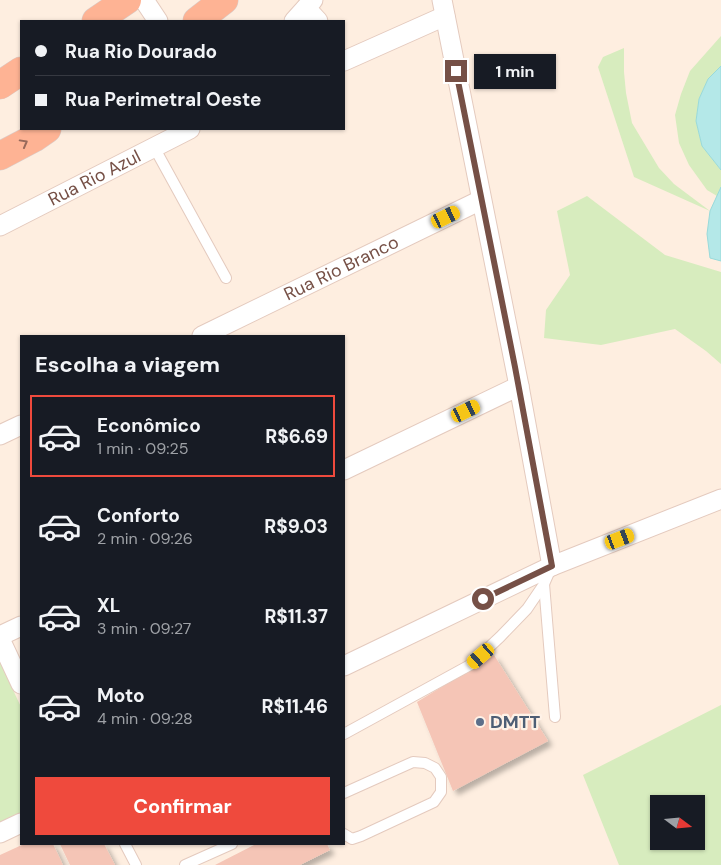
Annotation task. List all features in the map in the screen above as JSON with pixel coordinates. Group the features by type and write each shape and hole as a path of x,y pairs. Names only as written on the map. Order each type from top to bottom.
{"highway":[{"path":"97,20 127,0"},
{"path":"198,20 224,0"},
{"path":"0,156 46,130"}],"street":[{"path":"144,0 157,20"},
{"path":"346,56 443,8 552,566"},
{"name":"Rua Rio Azul","path":"0,226 188,130"},
{"name":"Rua Rio Branco","path":"204,335 482,200"},
{"path":"345,470 518,386"},
{"path":"0,435 20,425"},
{"path":"345,666 552,566 721,499"},
{"path":"20,627 0,638 20,682"},
{"path":"0,834 20,824"}],"lane":[{"path":"154,147 226,278"},
{"path":"345,733 470,665 527,609 544,584 552,566"},
{"path":"544,584 555,717"},
{"path":"345,793 413,762 425,763 434,768 441,778 441,792 434,802 361,836 352,839 345,835"},
{"path":"126,845 136,865"},
{"path":"185,865 230,845"}],"green space":[{"path":"721,36 721,66 708,79 699,99 696,121 702,146 721,170 721,187 717,196 707,190 689,165 679,143 675,115 690,71"},
{"path":"624,48 626,93 632,123 659,168 674,184 710,211 634,177 598,67 603,57"},
{"path":"587,196 665,255 721,272 721,364 675,329 601,345 544,338 546,310 570,275 557,211"},
{"path":"0,662 20,705 20,820 0,830"},
{"path":"721,705 721,865 619,865 583,775"}],"water":[{"path":"721,66 721,170 702,146 696,121 699,99 708,79"},
{"path":"721,187 721,261 710,258 707,234 710,211"}],"building":[{"name":"DMTT","path":"494,655 548,741 453,791 417,702"},
{"path":"22,845 53,845 63,865 0,865 0,855"},
{"path":"60,845 105,845 115,865 70,865"},
{"path":"254,845 328,845 330,850 300,865 215,865"}],"place":[{"name":"DMTT","path":"480,722"}],"route":[{"path":"456,71 515,367 552,566 483,599"}]}
